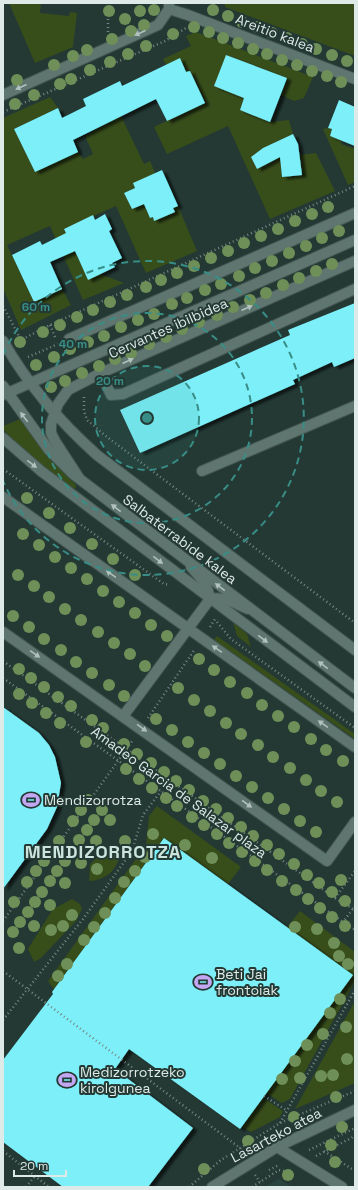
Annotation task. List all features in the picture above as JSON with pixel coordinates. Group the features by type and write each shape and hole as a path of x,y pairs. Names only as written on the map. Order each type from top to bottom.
{"street":[{"name":"Areitio kalea","path":"168,6 355,79"},
{"path":"3,95 158,25 168,6"},
{"name":"Cervantes ibilbidea","path":"70,339 355,213"},
{"name":"Cervantes ibilbidea","path":"4,392 30,384 355,240"},
{"name":"Cervantes ibilbidea","path":"82,482 51,433 50,424 54,413 68,390 101,373 355,261"},
{"path":"101,373 111,395 123,394 355,289"},
{"name":"Salbaterrabide kalea","path":"3,341 30,384 54,413 97,455 355,650"},
{"name":"Salbaterrabide kalea","path":"4,392 49,450 82,482 355,688"},
{"path":"202,471 355,406"},
{"path":"3,438 41,471 355,707"},
{"path":"3,497 355,747"},
{"path":"184,560 203,581 208,590 210,599"},
{"path":"124,716 210,599 217,597 253,612"},
{"path":"3,632 141,728 327,861 355,822"},
{"name":"Lasarteko atea","path":"212,1187 277,1147 355,1110"},
{"path":"277,1147 342,1187"}],"path":[{"path":"108,3 108,36"},
{"path":"3,112 165,41 187,27"},
{"path":"3,306 21,340 50,324 355,186"},
{"path":"15,362 70,339"},
{"path":"85,399 84,411 88,420 107,437 355,623"},
{"path":"3,469 164,584 174,586"},
{"path":"203,608 215,619 231,639 355,728"},
{"path":"3,921 126,750 215,619"},
{"path":"3,662 335,898 354,908 343,922"},
{"name":"Amadeo Garcia de Salazar plaza","path":"3,678 355,930"},
{"path":"4,1019 26,989 83,919 132,851 143,815 161,791"},
{"path":"335,898 355,871"},
{"path":"3,971 240,1148 248,1164"},
{"path":"280,1123 355,990"},
{"path":"189,1187 221,1160 280,1123 355,1091"},
{"path":"264,1096 286,1110"},
{"path":"324,1150 355,1171"},
{"path":"3,1151 49,1187"},
{"path":"26,1187 35,1176"},
{"path":"252,1187 260,1182"}],"shaded area":[{"path":"279,1179 292,1187 264,1187 270,1184"}],"green space":[{"path":"9,3 41,3 40,13 69,16 70,12 77,13 73,47 35,63"},
{"path":"225,3 355,3 355,56 225,7"},
{"path":"196,32 313,77 304,98 294,101 281,95 287,78 226,55 244,98 240,110 270,122 289,120 293,134 263,148 251,157 257,169 280,157 282,177 302,175 299,155 316,153 335,191 270,219 228,126 167,154 154,127 205,103 190,71 186,72 180,59 166,65 163,59 191,46 186,36"},
{"path":"50,97 58,108 14,129 35,172 78,152 83,159 93,154 85,136 121,116 144,164 150,161 155,173 135,188 124,193 132,209 144,204 150,218 153,217 154,220 175,212 173,208 178,206 197,251 146,273 116,206 64,229 88,279 100,274 124,283 83,300 50,226 7,245 34,302 62,289 71,305 21,330 3,288 3,118"},
{"path":"323,129 332,129 330,136 342,141 341,144 355,149 355,182 348,185"},
{"path":"20,419 49,458 76,485 76,488 73,489 25,453 3,429 3,426"},
{"path":"233,622 247,634 251,647 237,636"},
{"path":"217,636 355,734 355,739 214,640"},
{"path":"157,806 241,867 228,884 164,838 54,989 48,981 146,845 149,816"},
{"path":"118,844 122,849 118,861 112,871 102,878 89,881 90,864 100,855"},
{"path":"72,899 80,904 82,909 76,921 41,958 34,962 28,949 53,909"},
{"path":"300,911 355,952 355,981 290,1099 282,1103 266,1093 352,975 287,927"},
{"path":"355,1001 355,1083 295,1109"},
{"path":"263,1098 283,1111 280,1117 251,1132 242,1127"}],"building":[{"path":"226,55 287,78 270,122 240,110 244,98 214,86"},
{"path":"180,58 186,72 190,71 205,103 167,121 156,99 73,140 78,152 35,172 14,129 58,108 62,118 86,106 83,99 120,81 122,86"},
{"path":"339,100 355,107 355,146 330,136 332,129 328,128"},
{"path":"293,134 298,144 302,175 282,177 280,157 257,169 251,157 263,148"},
{"path":"162,170 178,206 173,208 175,212 154,221 153,217 150,218 144,204 132,209 124,193 135,188 133,183"},
{"path":"105,214 112,229 109,231 122,258 112,263 115,267 88,280 75,251 50,262 62,289 34,302 12,255 40,241 42,245 66,233 64,229 93,215 95,220"},
{"path":"355,303 355,358 334,367 332,362 293,380 295,384 140,453 120,410 290,335 288,330"},
{"name":"Mendizorrotza","path":"3,707 39,733 49,745 55,757 61,783 57,807 47,829 3,889"},
{"name":"Beti Jai frontoiak","path":"164,838 353,975 240,1129 129,1049 115,1069 193,1128 148,1187 63,1187 3,1142 3,1060 53,994 52,992"}],"place":[{"name":"Mendizorrotza","path":"31,800"},
{"name":"Beti Jai frontoiak","path":"203,982"},
{"name":"Medizorrotzeko kirolgunea","path":"67,1080"}],"district":[{"name":"MENDIZORROTZA","path":"103,851"}]}
